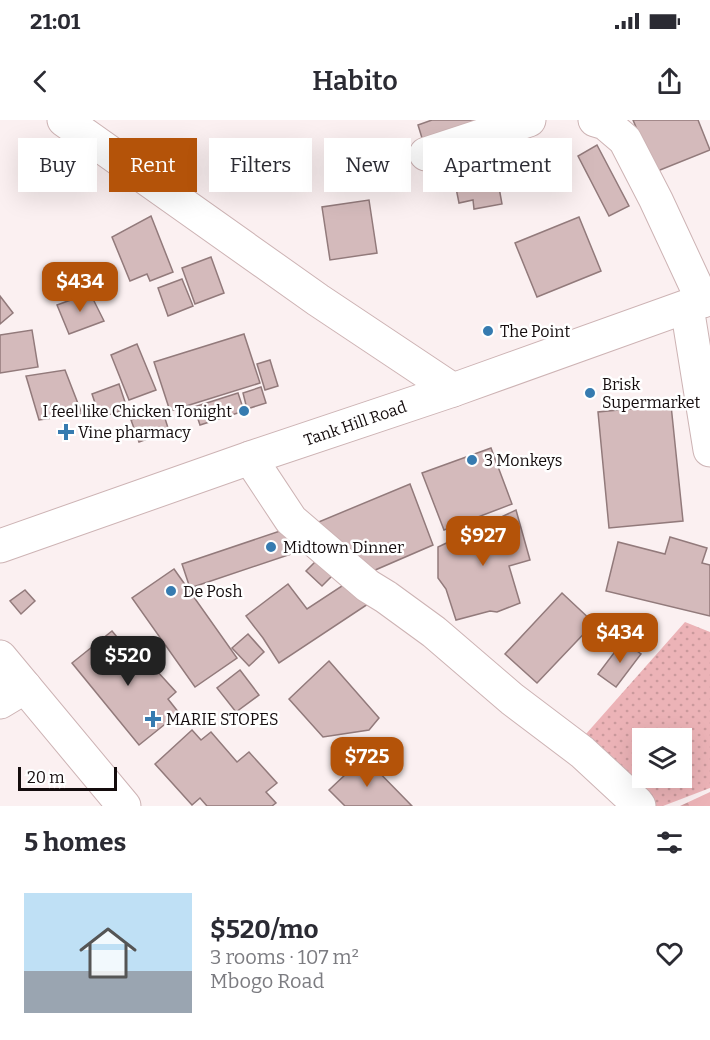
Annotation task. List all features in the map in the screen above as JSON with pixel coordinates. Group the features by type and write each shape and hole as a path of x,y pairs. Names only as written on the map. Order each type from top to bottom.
{"street":[{"path":"64,120 318,300 453,390"},
{"path":"474,138 529,120"},
{"path":"595,120 604,123 625,140 656,200 700,302 710,450"},
{"name":"Tank Hill Road","path":"0,546 700,302"},
{"path":"250,458 291,520 368,586 434,632 513,699 582,752 639,806"},
{"path":"0,657 13,695 124,806"}],"green space":[{"path":"685,622 710,632 710,788 663,806 649,806 578,743"},
{"path":"710,792 710,806 680,806"}],"building":[{"path":"432,120 524,120 467,138 423,138 423,141 418,125"},
{"path":"633,120 698,120 710,150 655,172"},
{"path":"597,145 629,206 609,216 578,156"},
{"path":"457,192 500,192 502,204 474,209 473,200 459,203"},
{"path":"369,200 377,253 330,260 322,207"},
{"path":"151,216 173,272 150,281 147,274 130,281 112,237"},
{"path":"579,217 601,271 537,297 515,243"},
{"path":"211,257 224,293 195,304 182,268"},
{"path":"182,279 193,306 168,316 158,288"},
{"path":"90,293 104,321 69,334 57,305"},
{"path":"0,296 13,313 0,324"},
{"path":"32,330 38,367 0,373 0,335"},
{"path":"244,334 260,383 170,411 154,362"},
{"path":"137,344 156,390 129,400 111,355"},
{"path":"270,360 278,386 265,390 257,364"},
{"path":"65,370 82,414 39,420 26,376"},
{"path":"119,384 127,408 100,418 92,394"},
{"path":"261,387 266,403 247,409 243,393"},
{"path":"238,393 244,411 200,425 194,407"},
{"path":"671,405 683,521 609,528 598,412"},
{"path":"162,409 169,431 139,442 131,420"},
{"path":"491,448 512,504 444,530 422,473"},
{"path":"410,484 433,545 359,577 309,526"},
{"path":"516,510 530,560 509,566 520,603 497,612 490,611 456,620 446,589 438,578 438,547"},
{"path":"295,526 303,550 190,588 182,564"},
{"path":"670,537 707,548 702,563 710,565 710,616 606,591 618,542 665,554"},
{"path":"323,554 338,570 322,586 306,571"},
{"path":"174,569 237,658 195,687 132,598"},
{"path":"351,580 368,604 279,663 246,616 288,584 307,609"},
{"path":"25,590 35,601 21,614 10,601"},
{"path":"562,593 594,623 537,683 505,654"},
{"path":"112,631 141,666 147,660 176,692 168,699 179,713 139,745 72,663"},
{"path":"248,634 264,652 249,666 232,648"},
{"path":"623,641 641,654 616,687 598,674"},
{"path":"329,661 379,718 369,730 323,737 289,699"},
{"path":"240,670 259,695 236,712 217,688"},
{"path":"192,730 201,740 211,732 237,762 249,752 277,783 266,792 276,803 272,806 207,806 200,798 192,805 155,764"},
{"path":"364,757 412,806 345,806 329,790"}],"place":[{"name":"The Point","path":"488,331"},
{"name":"Brisk Supermarket","path":"590,393"},
{"name":"I feel like Chicken Tonight","path":"244,411"},
{"name":"Vine pharmacy","path":"66,432"},
{"name":"3 Monkeys","path":"472,460"},
{"name":"Midtown Dinner","path":"271,547"},
{"name":"De Posh","path":"171,591"},
{"name":"MARIE STOPES","path":"153,719"}]}
